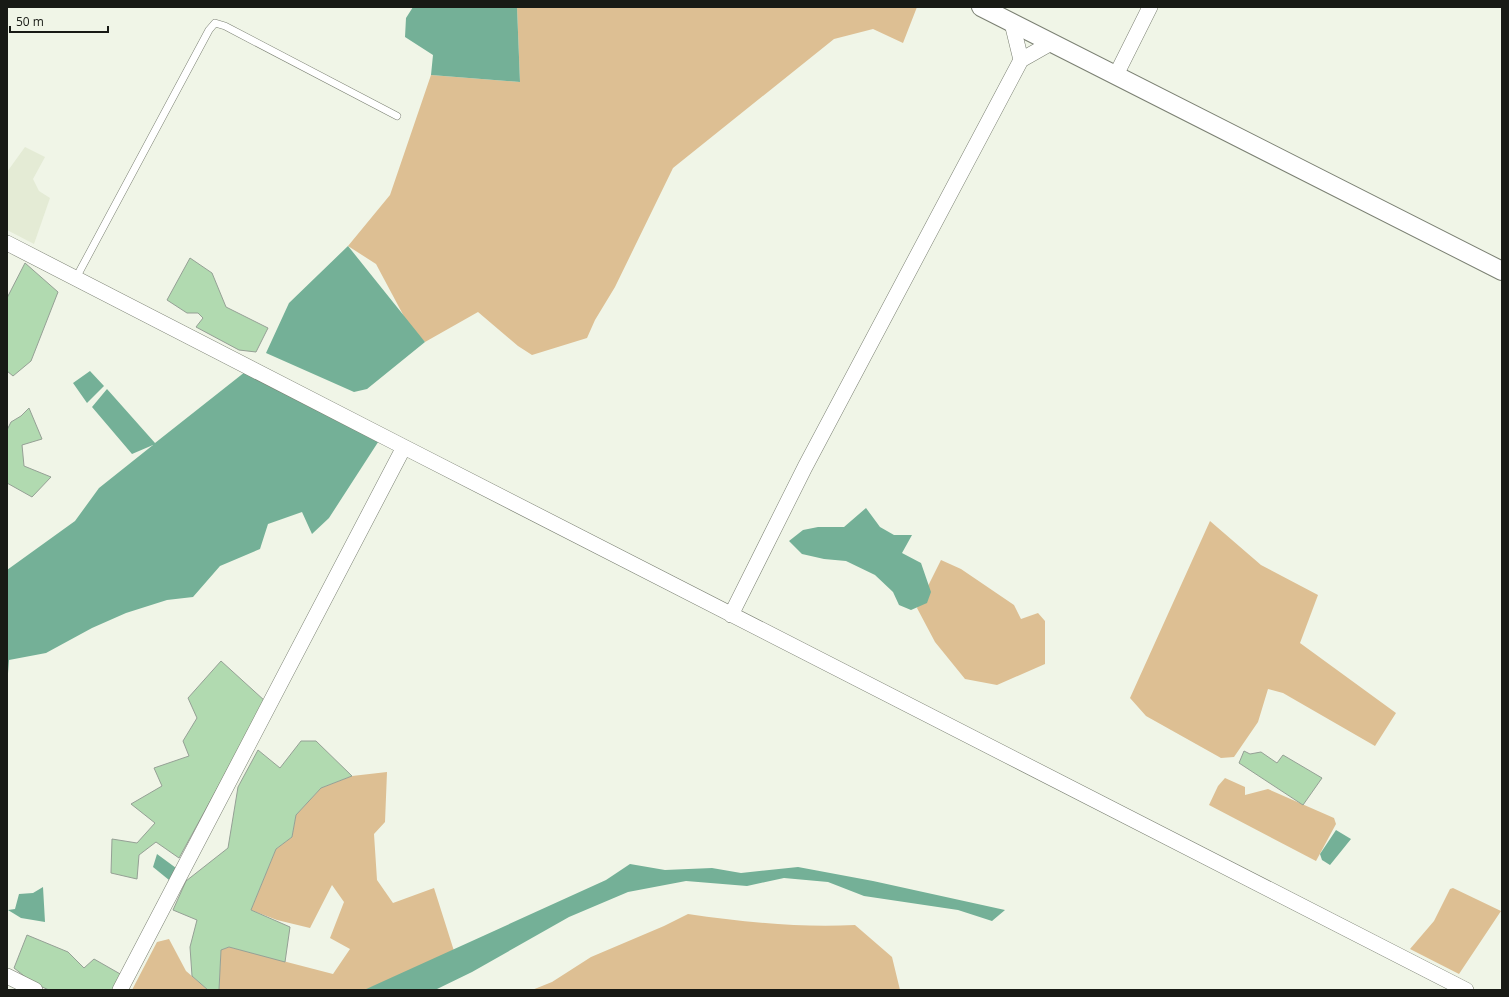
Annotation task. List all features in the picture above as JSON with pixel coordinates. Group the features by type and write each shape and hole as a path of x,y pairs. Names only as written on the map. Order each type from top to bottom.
{"street":[{"path":"981,7 1502,271"},
{"path":"1116,76 1150,7"},
{"path":"1012,23 1021,60"},
{"path":"731,615 805,467 1021,60 1051,42"},
{"path":"7,243 404,448 1466,990"},
{"path":"120,990 404,448"},
{"path":"7,976 35,990"}],"lane":[{"path":"76,278 205,37 215,23 226,26 397,116"}],"shaded area":[{"path":"413,7 517,7 520,82 431,75 433,55 405,37 406,18"},
{"path":"517,7 917,7 903,43 873,29 834,39 673,168 615,287 595,320 587,338 532,355 518,346 478,312 425,342 408,324 376,264 348,246 390,195 431,75 520,82"},
{"path":"25,147 45,157 33,179 39,191 50,198 34,244 7,230 7,172"},
{"path":"348,246 425,342 367,389 354,392 266,353 289,303"},
{"path":"250,368 382,436 329,518 312,534 302,512 268,524 260,549 220,566 193,597 167,600 126,613 92,628 46,653 9,660 7,687 7,570 75,521 99,488 153,445 132,454 92,407 107,389 155,443"},
{"path":"90,371 104,386 87,403 73,383"},
{"path":"866,508 880,527 894,535 912,535 902,553 921,563 931,592 927,603 911,610 899,605 893,592 875,575 846,561 824,559 802,554 789,541 803,530 818,527 844,527"},
{"path":"1210,521 1261,565 1318,595 1300,643 1396,713 1375,746 1283,693 1268,689 1258,722 1234,757 1221,758 1146,716 1130,698"},
{"path":"941,560 961,569 1014,605 1021,619 1038,613 1045,621 1045,664 997,685 965,679 935,642 917,608"},
{"path":"387,772 385,822 374,834 377,880 393,903 434,888 454,951 365,990 219,990 221,950 229,947 333,974 350,949 330,938 344,902 332,885 310,928 277,920 251,910 276,849 292,837 296,815 321,788 352,776"},
{"path":"1225,778 1245,787 1245,795 1268,789 1334,818 1336,824 1316,861 1209,805 1218,786"},
{"path":"1336,830 1351,839 1330,865 1322,860 1320,854"},
{"path":"157,854 176,868 169,880 153,867"},
{"path":"630,864 665,870 712,868 741,873 798,867 873,881 1005,910 992,921 958,910 864,896 828,882 784,878 747,886 686,881 628,892 569,917 472,972 435,990 364,990 606,880"},
{"path":"43,887 45,922 21,918 8,910 15,909 19,894 33,893"},
{"path":"1453,888 1501,911 1459,974 1410,949 1434,921 1450,889"},
{"path":"688,914 772,924 813,926 855,925 892,957 900,990 532,990 552,982 591,957 664,926"},
{"path":"169,939 186,971 208,990 132,990 157,942"}],"building":[{"path":"190,258 212,273 226,307 268,328 256,352 239,350 196,327 203,318 198,313 187,313 167,300"},
{"path":"25,263 58,292 31,361 13,376 7,371 7,298"},
{"path":"29,408 42,439 22,445 24,466 51,477 32,497 7,483 7,430 11,422 21,416"},
{"path":"221,661 265,701 179,858 156,842 139,855 137,879 111,873 112,839 137,843 155,823 131,804 162,786 154,768 189,756 183,741 197,718 188,698"},
{"path":"301,741 316,741 352,776 321,788 296,815 292,837 276,849 251,910 290,927 285,962 229,947 221,950 219,990 208,990 192,976 190,947 197,920 173,910 186,881 228,848 238,787 258,750 280,768"},
{"path":"1244,751 1250,754 1261,752 1277,763 1283,755 1322,778 1303,805 1239,763"},
{"path":"27,935 68,952 84,968 94,959 122,975 114,990 49,990 33,983 14,968"}]}
